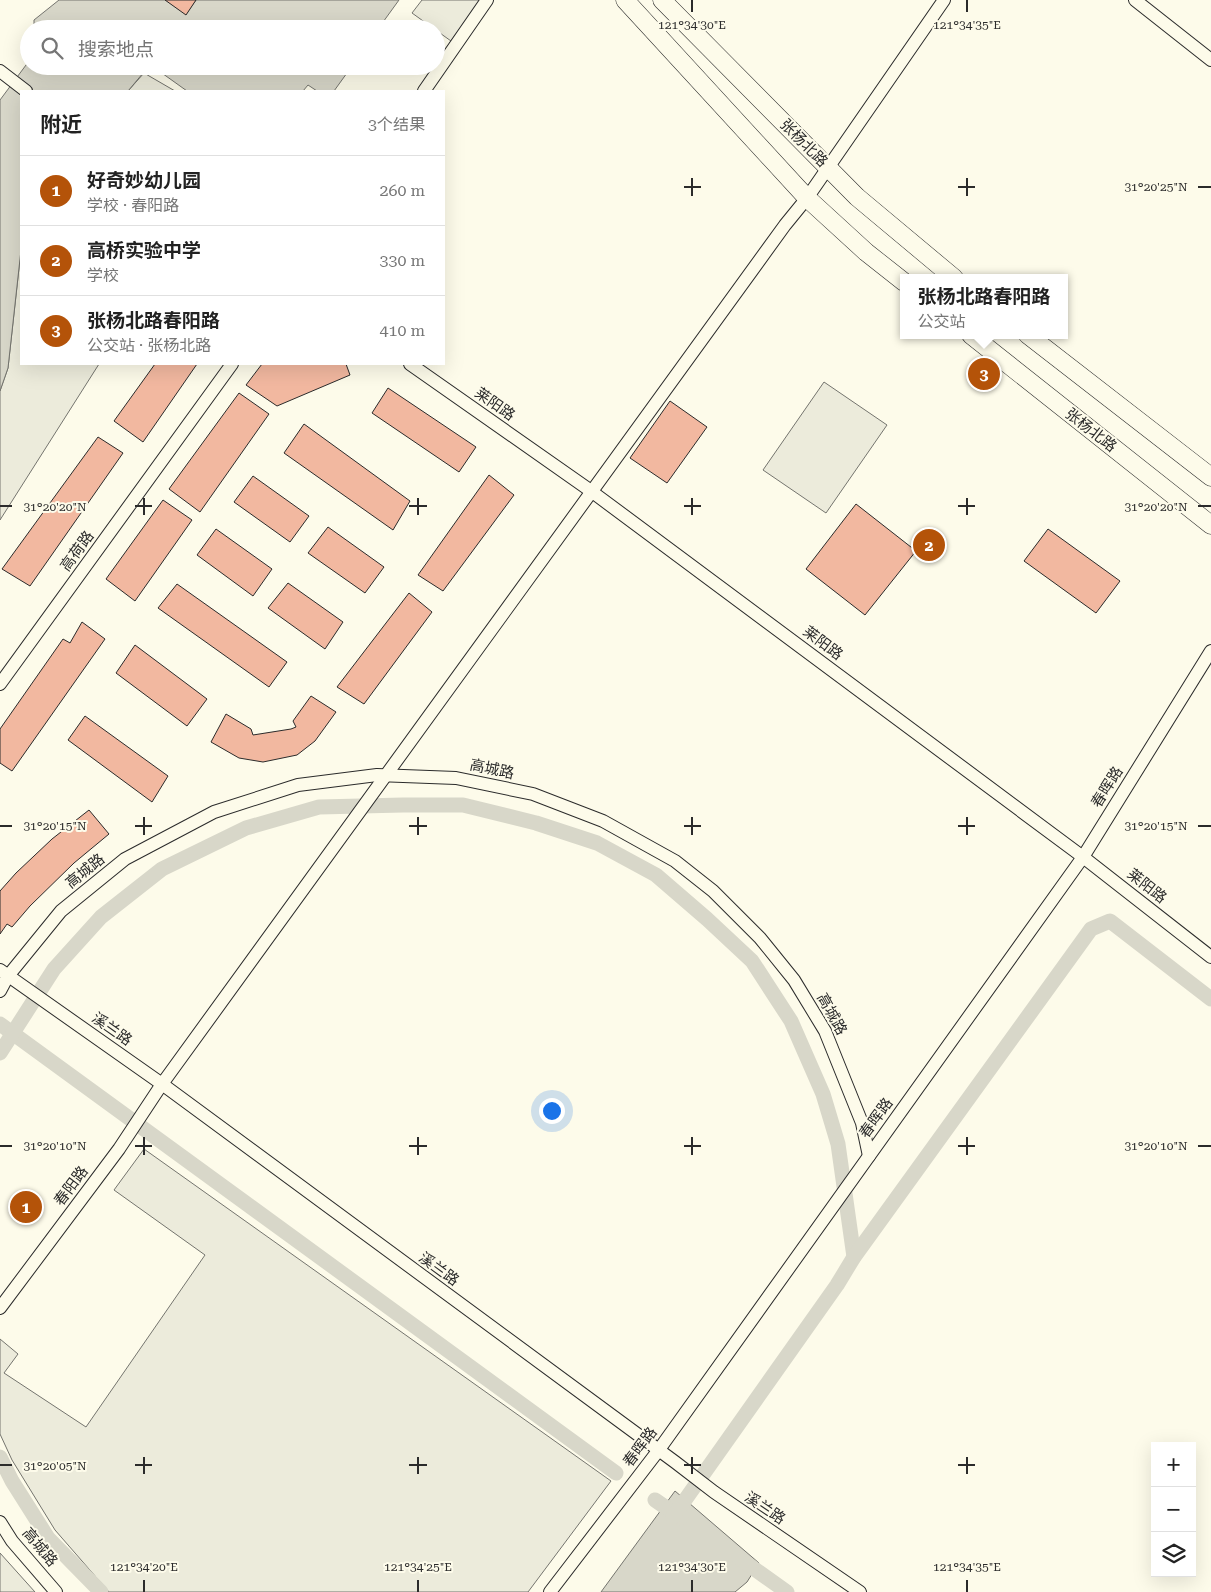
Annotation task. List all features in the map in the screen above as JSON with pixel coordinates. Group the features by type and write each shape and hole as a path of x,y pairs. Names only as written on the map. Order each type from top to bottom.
{"main road":[{"path":"625,0 807,198 866,252 900,279"},
{"name":"张杨北路","path":"662,0 858,197 949,274"},
{"name":"张杨北路","path":"976,339 1211,526"},
{"path":"1033,339 1211,477"}],"street":[{"path":"445,61 487,0"},
{"name":"春阳路","path":"0,1308 119,1149 162,1084 370,795 785,225 807,198 944,0"},
{"path":"1135,0 1211,60"},
{"path":"0,71 25,90"},
{"path":"425,90 435,75"},
{"name":"高荷路","path":"0,684 231,365"},
{"name":"莱阳路","path":"411,365 591,491 1083,857 1211,957"},
{"name":"春晖路","path":"550,1592 658,1451 1083,857 1211,652"},
{"name":"高城路","path":"0,991 4,973 61,911 125,860 214,812 298,785 384,776 456,778 533,794 603,821 674,861 713,891 760,938 794,980 825,1031 862,1122 869,1156"},
{"name":"溪兰路","path":"4,973 162,1084 714,1492 860,1592"},
{"name":"高城路","path":"0,1522 12,1541 56,1592"}],"shaded area":[{"path":"59,0 166,0 186,14 196,0 399,0 385,20 34,20"},
{"path":"422,0 481,0 451,41 445,37 445,20 422,20 412,13"},
{"path":"20,73 20,75 141,75 129,90 20,90 20,259 8,368 0,391 0,100"},
{"path":"142,75 147,75 173,90 129,90"},
{"path":"165,75 346,75 335,90 316,90 308,85 304,90 186,90"},
{"path":"20,259 20,365 98,365 0,520 0,391 8,368"},
{"path":"824,382 887,425 826,513 763,470"},
{"path":"144,1149 611,1481 528,1592 109,1592 55,1530 12,1460 0,1434 0,1339 18,1354 4,1373 86,1427 205,1255 114,1190"},
{"path":"675,1491 759,1563 747,1582 735,1592 601,1592"},
{"path":"0,1553 35,1592 0,1592"}],"building":[{"path":"165,0 196,0 186,15"},
{"path":"154,365 196,365 143,442 114,421"},
{"path":"261,365 346,365 350,375 277,406 246,385"},
{"path":"388,388 476,447 459,472 372,413"},
{"path":"239,393 269,414 200,512 169,489"},
{"path":"670,401 707,427 667,483 630,458"},
{"path":"304,424 410,501 393,530 284,453"},
{"path":"98,437 123,453 30,586 2,569"},
{"path":"489,475 514,495 443,591 418,575"},
{"path":"253,476 309,516 290,542 234,502"},
{"path":"163,500 192,520 135,601 106,579"},
{"path":"856,504 916,551 865,615 806,569"},
{"path":"328,527 384,567 365,593 308,553"},
{"path":"216,529 272,569 253,596 197,555"},
{"path":"1048,529 1120,581 1096,613 1024,561"},
{"path":"288,583 343,622 325,649 268,608"},
{"path":"177,584 287,662 269,687 158,608"},
{"path":"409,593 432,612 364,704 337,687"},
{"path":"82,622 105,639 12,771 0,763 0,729 63,639 70,643"},
{"path":"135,645 207,699 187,726 116,673"},
{"path":"311,696 336,712 315,741 297,755 263,762 239,758 211,742 226,714 251,729 253,735 296,727 293,721"},
{"path":"85,716 168,776 152,802 68,740"},
{"path":"89,810 109,834 74,863 30,906 12,927 7,924 0,934 0,891 52,839"}],"waterway":[{"path":"0,1053 54,969 101,917 162,869 246,828 319,807 463,805 536,823 597,843 656,875 752,961 791,1021 823,1094 838,1144 854,1257"},
{"path":"673,1517 837,1285 854,1257 1091,929 1110,921 1211,999"},
{"path":"0,1024 616,1473"},
{"path":"0,1457 12,1481 48,1538 101,1592"},
{"path":"655,1500 681,1518"},
{"path":"739,1558 787,1592"}],"place":[{"name":"张杨北路春阳路","path":"984,374"},
{"name":"高桥实验中学","path":"929,545"},
{"name":"好奇妙幼儿园","path":"26,1207"}]}
